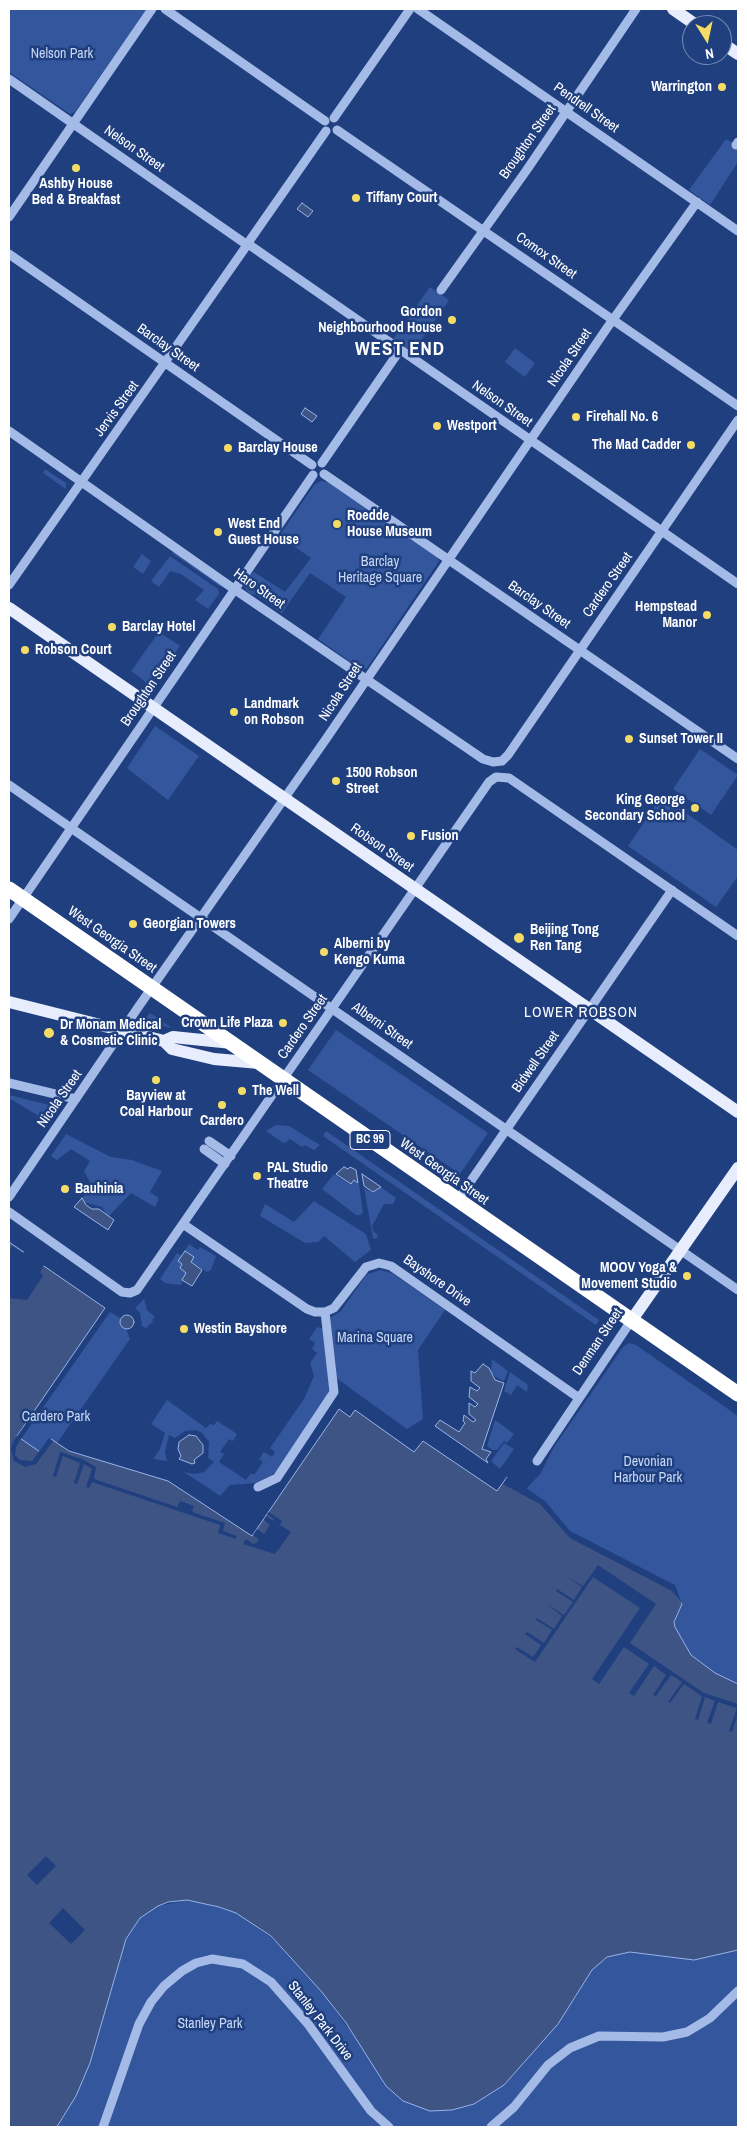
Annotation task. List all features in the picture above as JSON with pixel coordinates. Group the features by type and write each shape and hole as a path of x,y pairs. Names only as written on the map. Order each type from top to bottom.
{"highway":[{"name":"West Georgia Street","path":"9,889 738,1394"}],"main road":[{"name":"Robson Street","path":"9,608 738,1112"},
{"path":"9,1002 164,1041 172,1048 214,1059 259,1062"},
{"path":"164,1041 174,1037 232,1043"},
{"name":"Denman Street","path":"631,1321 738,1168"}],"street":[{"path":"9,217 152,9"},
{"path":"165,9 324,121"},
{"path":"324,121 334,118 410,9"},
{"name":"Pendrell Street","path":"418,9 738,231"},
{"name":"Broughton Street","path":"441,290 567,112 636,9"},
{"name":"Nelson Street","path":"9,79 738,584"},
{"path":"324,121 323,125 326,131 333,133 337,130 338,124 334,118"},
{"name":"Comox Street","path":"337,130 738,406"},
{"name":"Jervis Street","path":"9,585 166,363 326,131"},
{"name":"Nicola Street","path":"9,1197 122,1030 613,319 697,202"},
{"name":"Barclay Street","path":"9,254 312,465"},
{"path":"322,463 400,350"},
{"name":"Cardero Street","path":"497,762 508,755 738,420"},
{"name":"Haro Street","path":"9,431 234,589 483,759 497,762"},
{"path":"316,462 322,463 326,469 324,474 318,477 313,475 311,471 312,465 316,462"},
{"name":"Barclay Street","path":"324,474 738,759"},
{"name":"Broughton Street","path":"9,919 313,475"},
{"name":"Cardero Street","path":"9,1212 122,1292 130,1293 140,1287 490,782 499,776 509,778 672,890"},
{"name":"Alberni Street","path":"9,785 738,1290"},
{"path":"672,890 735,934"},
{"name":"Bidwell Street","path":"458,1201 672,890"},
{"path":"9,1083 76,1099"},
{"path":"206,1145 228,1160"},
{"path":"183,1224 306,1309 325,1312 334,1392 277,1478 258,1487"},
{"name":"Bayshore Drive","path":"325,1312 334,1308 366,1267 379,1263 386,1264 395,1268 580,1398"},
{"name":"Denman Street","path":"537,1461 631,1321"},
{"name":"Stanley Park Drive","path":"103,2127 139,2024 151,2002 164,1986 182,1971 207,1960 220,1959 244,1964 271,1982 299,2012 371,2111 389,2127"},
{"path":"492,2127 514,2107 548,2066 570,2048 598,2036 662,2037 687,2032 710,2018 738,1991"}],"green space":[{"name":"Nelson Park","path":"9,9 147,9 75,112 70,114 9,72"},
{"path":"726,139 738,146 738,162 710,205 689,190"},
{"path":"430,287 449,300 413,352 393,339"},
{"path":"515,348 535,363 525,377 505,362"},
{"path":"45,469 66,483 66,489 43,473"},
{"name":"Barclay Heritage Square","path":"321,481 330,483 437,557 439,561 367,668 362,670 318,639 346,597 310,573 282,613 256,595 250,594 243,586 248,577 254,572 285,592 311,558 279,536 315,484"},
{"path":"174,551 222,586 172,553"},
{"path":"142,554 151,561 143,574 133,567"},
{"path":"170,556 218,589 219,594 208,609 195,600 204,590 181,574 170,571 159,587 151,581"},
{"path":"159,632 180,646 152,687 131,671"},
{"path":"155,726 199,756 168,800 127,768"},
{"path":"700,749 738,775 711,815 673,789"},
{"path":"662,796 738,850 738,876 716,907 628,846"},
{"path":"150,1013 172,1028 142,1021"},
{"path":"336,1030 488,1133 460,1174 308,1070"},
{"path":"9,1095 54,1107 40,1127 36,1124 37,1115 9,1098"},
{"path":"276,1125 289,1126 320,1145 314,1150 305,1145 302,1147 290,1139 285,1143 282,1142 266,1131"},
{"path":"326,1131 599,1320 596,1325 323,1136"},
{"path":"66,1134 111,1157 132,1160 162,1171 150,1192 159,1198 155,1207 131,1193 108,1217 102,1207 83,1202 90,1182 84,1171 90,1161 71,1149 57,1160 51,1156"},
{"path":"334,1174 351,1185 354,1180 359,1184 363,1212 361,1215 356,1215 322,1189"},
{"path":"381,1187 396,1198 393,1204 384,1204 372,1226 373,1231 378,1235 376,1239 373,1238 364,1188 373,1193"},
{"path":"314,1201 366,1234 371,1250 355,1262 324,1236 318,1242 305,1243 260,1216 265,1204 294,1222"},
{"path":"189,1244 198,1250 200,1247 216,1256 211,1270 207,1272 191,1262 193,1257 185,1251"},
{"path":"177,1253 182,1256 178,1261 182,1264 186,1273 181,1285 165,1283 160,1279"},
{"name":"Marina Square","path":"380,1270 392,1273 445,1310 418,1350 423,1419 407,1429 336,1378 328,1319 341,1311 366,1275"},
{"path":"144,1299 147,1310 155,1317 152,1320 154,1323 152,1322 146,1328 142,1326 140,1313 135,1308"},
{"name":"Cardero Park","path":"110,1312 120,1318 120,1325 126,1329 130,1339 57,1443 51,1439 40,1453 21,1439"},
{"path":"317,1327 324,1329 330,1393 277,1470 269,1478 255,1483 230,1485 220,1496 184,1472 195,1474 204,1472 214,1462 208,1458 209,1442 202,1433 196,1430 185,1431 175,1438 169,1435 165,1452 167,1461 153,1459 160,1449 165,1433 151,1424 167,1400 206,1428 210,1424 214,1425 217,1421 237,1434 233,1441 229,1439 220,1452 224,1454 219,1462 246,1480 251,1473 254,1475 263,1462 259,1459 264,1452 272,1457 275,1452 270,1448 304,1399 314,1376 310,1363 317,1353 312,1349 315,1343 309,1339"},
{"name":"Devonian Harbour Park","path":"629,1343 636,1345 738,1416 738,1684 715,1673 691,1655 674,1622 682,1604 569,1532 525,1490 540,1474 554,1447 623,1347"},
{"path":"492,1359 508,1371 504,1381 495,1377 491,1372"},
{"path":"510,1372 528,1385 527,1392 517,1385 511,1395 504,1391"},
{"path":"495,1420 514,1434 507,1443 504,1441 497,1450 493,1450 487,1446"},
{"path":"504,1443 514,1449 500,1469 491,1461"},
{"name":"Stanley Park","path":"187,1900 201,1902 236,1913 271,1937 321,1991 361,2046 430,2111 452,2110 474,2104 504,2085 558,2024 592,1970 607,1957 630,1952 694,1960 738,1950 738,2127 56,2127 66,2113 90,2063 126,1939 132,1928 140,1918 158,1906"}],"shaded area":[{"path":"302,203 313,211 308,217 297,209"},
{"path":"305,408 317,416 312,422 301,414"},
{"path":"344,1167 356,1170 358,1183 354,1180 351,1184 336,1174"},
{"path":"362,1174 381,1187 373,1192 364,1186"},
{"path":"82,1198 86,1205 92,1209 99,1209 114,1220 108,1230 74,1207"},
{"path":"9,1242 105,1308 17,1436 40,1452 51,1439 69,1451 168,1481 252,1536 339,1409 350,1417 355,1410 414,1452 423,1441 497,1491 507,1477 544,1503 569,1532 667,1582 682,1604 674,1622 691,1655 715,1673 738,1684 738,1950 694,1960 630,1952 607,1957 592,1970 558,2024 504,2085 474,2104 452,2110 430,2111 403,2101 386,2086 346,2023 321,1991 271,1936 236,1913 219,1907 187,1900 168,1902 140,1918 126,1939 90,2063 76,2096 58,2125 56,2127 9,2127"},
{"path":"185,1251 194,1257 191,1262 202,1270 192,1286 182,1280 186,1273 180,1268 182,1264 178,1261"},
{"path":"127,1315 132,1317 134,1322 132,1327 127,1329 122,1327 120,1322 122,1317"},
{"path":"483,1364 489,1368 495,1380 504,1383 482,1449 491,1452 486,1459 488,1463 435,1426 440,1420 459,1432 465,1423 463,1421 464,1415 473,1422 476,1420 469,1414 469,1403 475,1407 478,1404 469,1397 470,1387 477,1391 480,1388 471,1381 471,1371 475,1373"},
{"path":"189,1435 196,1436 203,1445 203,1453 192,1464 179,1459 181,1456 178,1449 179,1442"}],"pier":[{"path":"12,1246 23,1253 26,1251 44,1265 40,1272 43,1276 27,1300 9,1298 9,1251"},
{"path":"28,1421 30,1423 16,1447 15,1455 20,1460 32,1461 49,1438 53,1441 36,1464 25,1467 14,1461 11,1449 13,1442"},
{"path":"60,1452 82,1459 96,1467 94,1479 177,1507 180,1501 194,1506 192,1512 225,1523 223,1531 237,1536 236,1539 218,1533 220,1525 92,1482 89,1488 86,1487 92,1469 84,1464 77,1484 74,1483 80,1463 63,1456 56,1477 53,1476"},
{"path":"508,1476 545,1501 570,1531 675,1585 682,1604 672,1591 570,1538 540,1504 503,1484"},
{"path":"269,1512 282,1521 280,1525 291,1532 275,1554 243,1544 246,1539 253,1544 258,1542 258,1539 253,1535 257,1529 264,1534 270,1525 264,1520 266,1516 273,1521 274,1519 267,1514"},
{"path":"598,1565 656,1604 630,1643 704,1693 738,1704 738,1714 732,1732 729,1731 737,1708 718,1702 711,1724 707,1723 715,1701 705,1697 698,1720 695,1719 702,1696 684,1684 670,1703 668,1702 682,1682 671,1675 656,1696 653,1695 666,1675 654,1666 634,1696 629,1693 649,1664 624,1647 599,1684 592,1679 640,1608 593,1577 535,1662 515,1649 517,1647 533,1657 541,1645 525,1634 527,1632 544,1643 552,1630 536,1620 537,1618 554,1629 562,1616 547,1604 564,1615 573,1602 556,1591 557,1589 574,1600 582,1587 566,1576 583,1586"},
{"path":"46,1856 56,1866 37,1885 27,1875"},
{"path":"63,1908 85,1930 71,1944 49,1923"}],"place":[{"name":"Warrington","path":"722,87"},
{"name":"Ashby House Bed & Breakfast","path":"76,168"},
{"name":"Tiffany Court","path":"356,198"},
{"name":"Gordon Neighbourhood House","path":"452,320"},
{"name":"Firehall No. 6","path":"576,417"},
{"name":"Westport","path":"437,426"},
{"name":"The Mad Cadder","path":"691,445"},
{"name":"Barclay House","path":"228,448"},
{"name":"Roedde House Museum","path":"337,524"},
{"name":"West End Guest House","path":"218,532"},
{"name":"Hempstead Manor","path":"707,615"},
{"name":"Barclay Hotel","path":"112,627"},
{"name":"Robson Court","path":"25,650"},
{"name":"Landmark on Robson","path":"234,712"},
{"name":"Sunset Tower II","path":"629,739"},
{"name":"1500 Robson Street","path":"336,781"},
{"name":"King George Secondary School","path":"695,808"},
{"name":"Fusion","path":"411,836"},
{"name":"Georgian Towers","path":"133,924"},
{"name":"Beijing Tong Ren Tang","path":"519,938"},
{"name":"Alberni by Kengo Kuma","path":"324,952"},
{"name":"Crown Life Plaza","path":"283,1023"},
{"name":"Dr Monam Medical & Cosmetic Clinic","path":"49,1033"},
{"name":"Bayview at Coal Harbour","path":"156,1080"},
{"name":"The Well","path":"242,1091"},
{"name":"Cardero","path":"222,1105"},
{"name":"PAL Studio Theatre","path":"257,1176"},
{"name":"Bauhinia","path":"65,1189"},
{"name":"MOOV Yoga & Movement Studio","path":"687,1276"},
{"name":"Westin Bayshore","path":"184,1329"}],"district":[{"name":"WEST END","path":"400,350"},
{"name":"LOWER ROBSON","path":"581,1013"}]}
